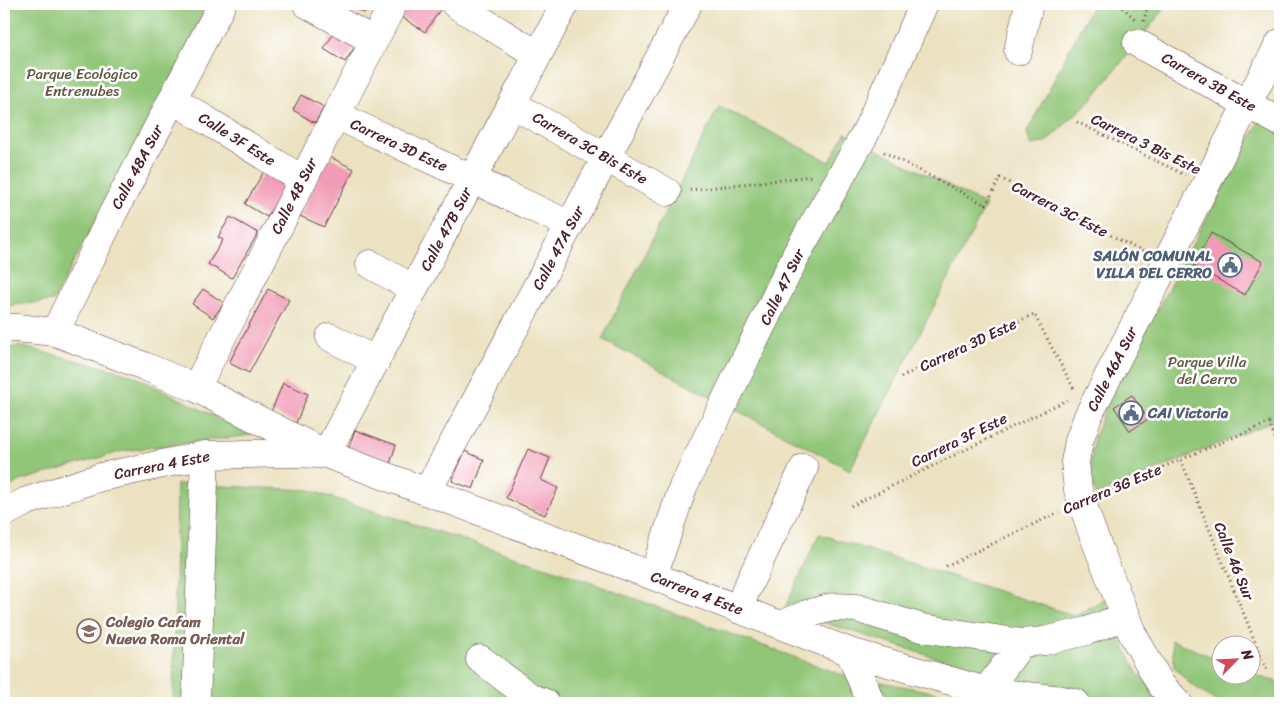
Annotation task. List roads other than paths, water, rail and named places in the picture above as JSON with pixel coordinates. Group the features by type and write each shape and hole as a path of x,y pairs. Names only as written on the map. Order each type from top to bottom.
{"street":[{"name":"Calle 48A Sur","path":"55,332 112,213 222,4"},
{"path":"307,4 374,41"},
{"name":"Calle 48 Sur","path":"196,388 393,4"},
{"path":"455,4 538,55"},
{"name":"Calle 47B Sur","path":"326,454 565,4"},
{"name":"Calle 47A Sur","path":"427,492 688,4"},
{"name":"Calle 47 Sur","path":"652,576 683,487 798,254 861,141 924,4"},
{"path":"1018,50 1029,4"},
{"name":"Carrera 3B Este","path":"1140,34 1248,104 1280,122"},
{"name":"Calle 46A Sur","path":"1178,703 1161,684 1132,633 1091,529 1078,490 1075,462 1082,406 1166,263 1280,43"},
{"name":"Calle 3F Este","path":"172,100 302,180"},
{"name":"Carrera 3C Bis Este","path":"512,104 667,192"},
{"name":"Carrera 3D Este","path":"336,115 570,225"},
{"path":"370,264 414,289"},
{"path":"4,328 55,332"},
{"name":"Carrera 4 Este","path":"55,332 196,388 326,454 850,652 986,691 1076,703"},
{"path":"330,337 376,361"},
{"name":"Carrera 4 Este","path":"4,513 28,501 101,477 205,455 326,454"},
{"path":"196,703 205,455"},
{"path":"740,610 745,592 804,468"},
{"path":"781,625 807,614 833,607 856,608 922,628 1022,643 1044,641 1087,631 1126,616"},
{"path":"986,691 1022,643"},
{"path":"850,652 871,703"},
{"path":"480,659 530,697 545,703"}],"place":[{"name":"SALÓN COMUNAL VILLA DEL CERRO","path":"1230,265"},
{"name":"CAI Victoria","path":"1131,413"},
{"name":"Colegio Cafam Nueva Roma Oriental","path":"89,631"}],"park label":[{"name":"Parque Ecológico Entrenubes","path":"82,82"},
{"name":"Parque Villa del Cerro","path":"1207,370"}]}
